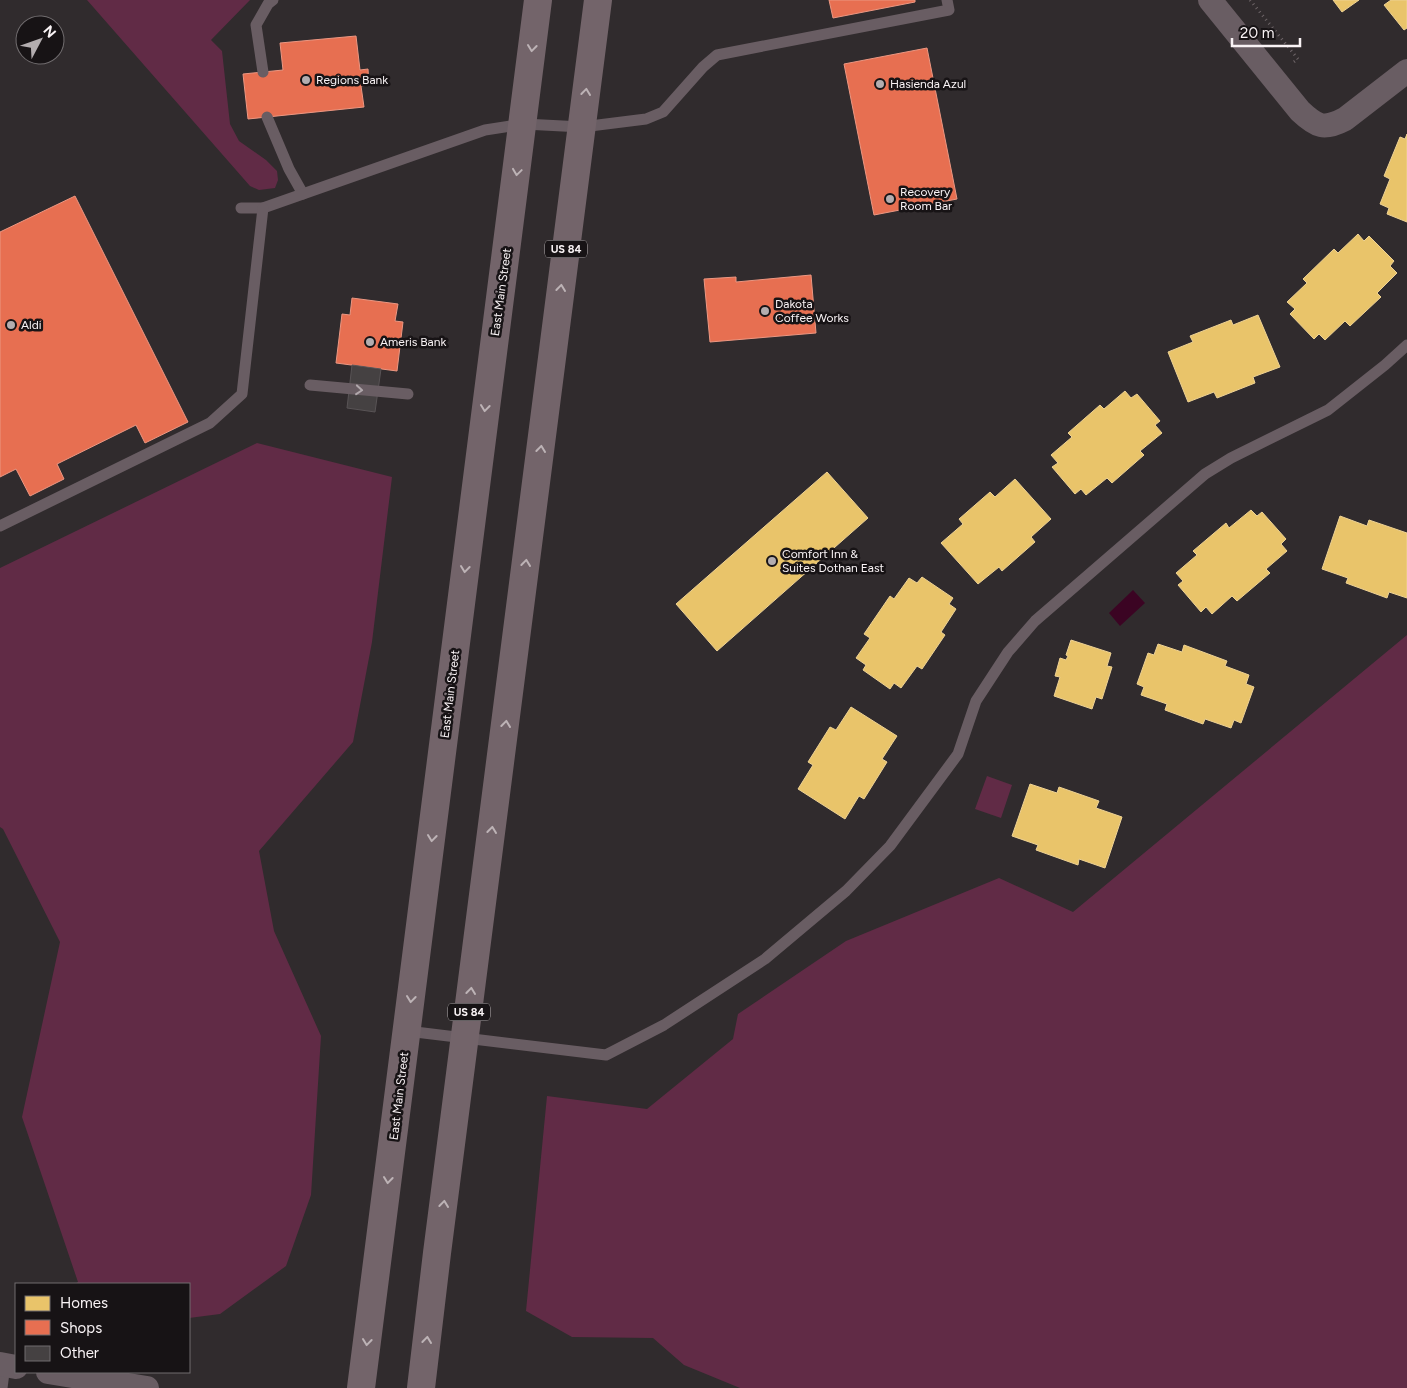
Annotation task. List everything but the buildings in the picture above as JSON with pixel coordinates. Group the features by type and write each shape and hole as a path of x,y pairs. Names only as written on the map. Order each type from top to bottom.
{"highway":[{"name":"East Main Street","path":"360,1385 407,1031 491,360 524,124 538,0"},
{"name":"US 84","path":"425,1383 465,1039 598,0"}],"street":[{"path":"1210,0 1300,111 1312,123 1325,126 1345,119 1407,71"},
{"path":"54,1373 147,1388"}],"lane":[{"path":"262,72 256,25 268,4 273,0"},
{"path":"241,208 263,208 485,130 524,124 582,126 646,119 663,112 703,67 717,55 949,10 947,0"},
{"path":"267,117 289,169 303,194"},
{"path":"0,526 210,422 242,394 263,208"},
{"path":"407,1031 606,1055 664,1025 765,959 846,891 890,846 958,754 976,701 1008,652 1035,621 1205,474 1231,458 1328,410 1407,345"},
{"path":"310,385 408,394"},
{"path":"2,1388 7,1365"}],"path":[{"path":"1250,0 1298,59 1273,78"}],"shaded area":[{"path":"87,0 250,0 211,40 222,51 230,124 239,141 266,160 277,171 278,180 275,188 259,190 250,186"},
{"path":"257,443 392,477 372,642 353,742 259,851 274,931 321,1036 311,1195 286,1266 220,1314 190,1318 190,1283 76,1283 78,1282 22,1117 60,942 3,829 0,827 0,568"},
{"path":"1133,590 1145,603 1120,626 1109,613"},
{"path":"1407,635 1407,1388 740,1388 684,1365 653,1338 572,1337 526,1311 547,1096 647,1109 733,1039 738,1014 846,941 999,878 1073,912"},
{"path":"987,776 1012,785 1001,818 975,809"}],"place":[{"name":"Regions Bank","path":"306,80"},
{"name":"Hasienda Azul","path":"880,84"},
{"name":"Recovery Room Bar","path":"890,199"},
{"name":"Dakota Coffee Works","path":"765,311"},
{"name":"Aldi","path":"11,325"},
{"name":"Ameris Bank","path":"370,342"},
{"name":"Comfort Inn & Suites Dothan East","path":"772,561"}]}
